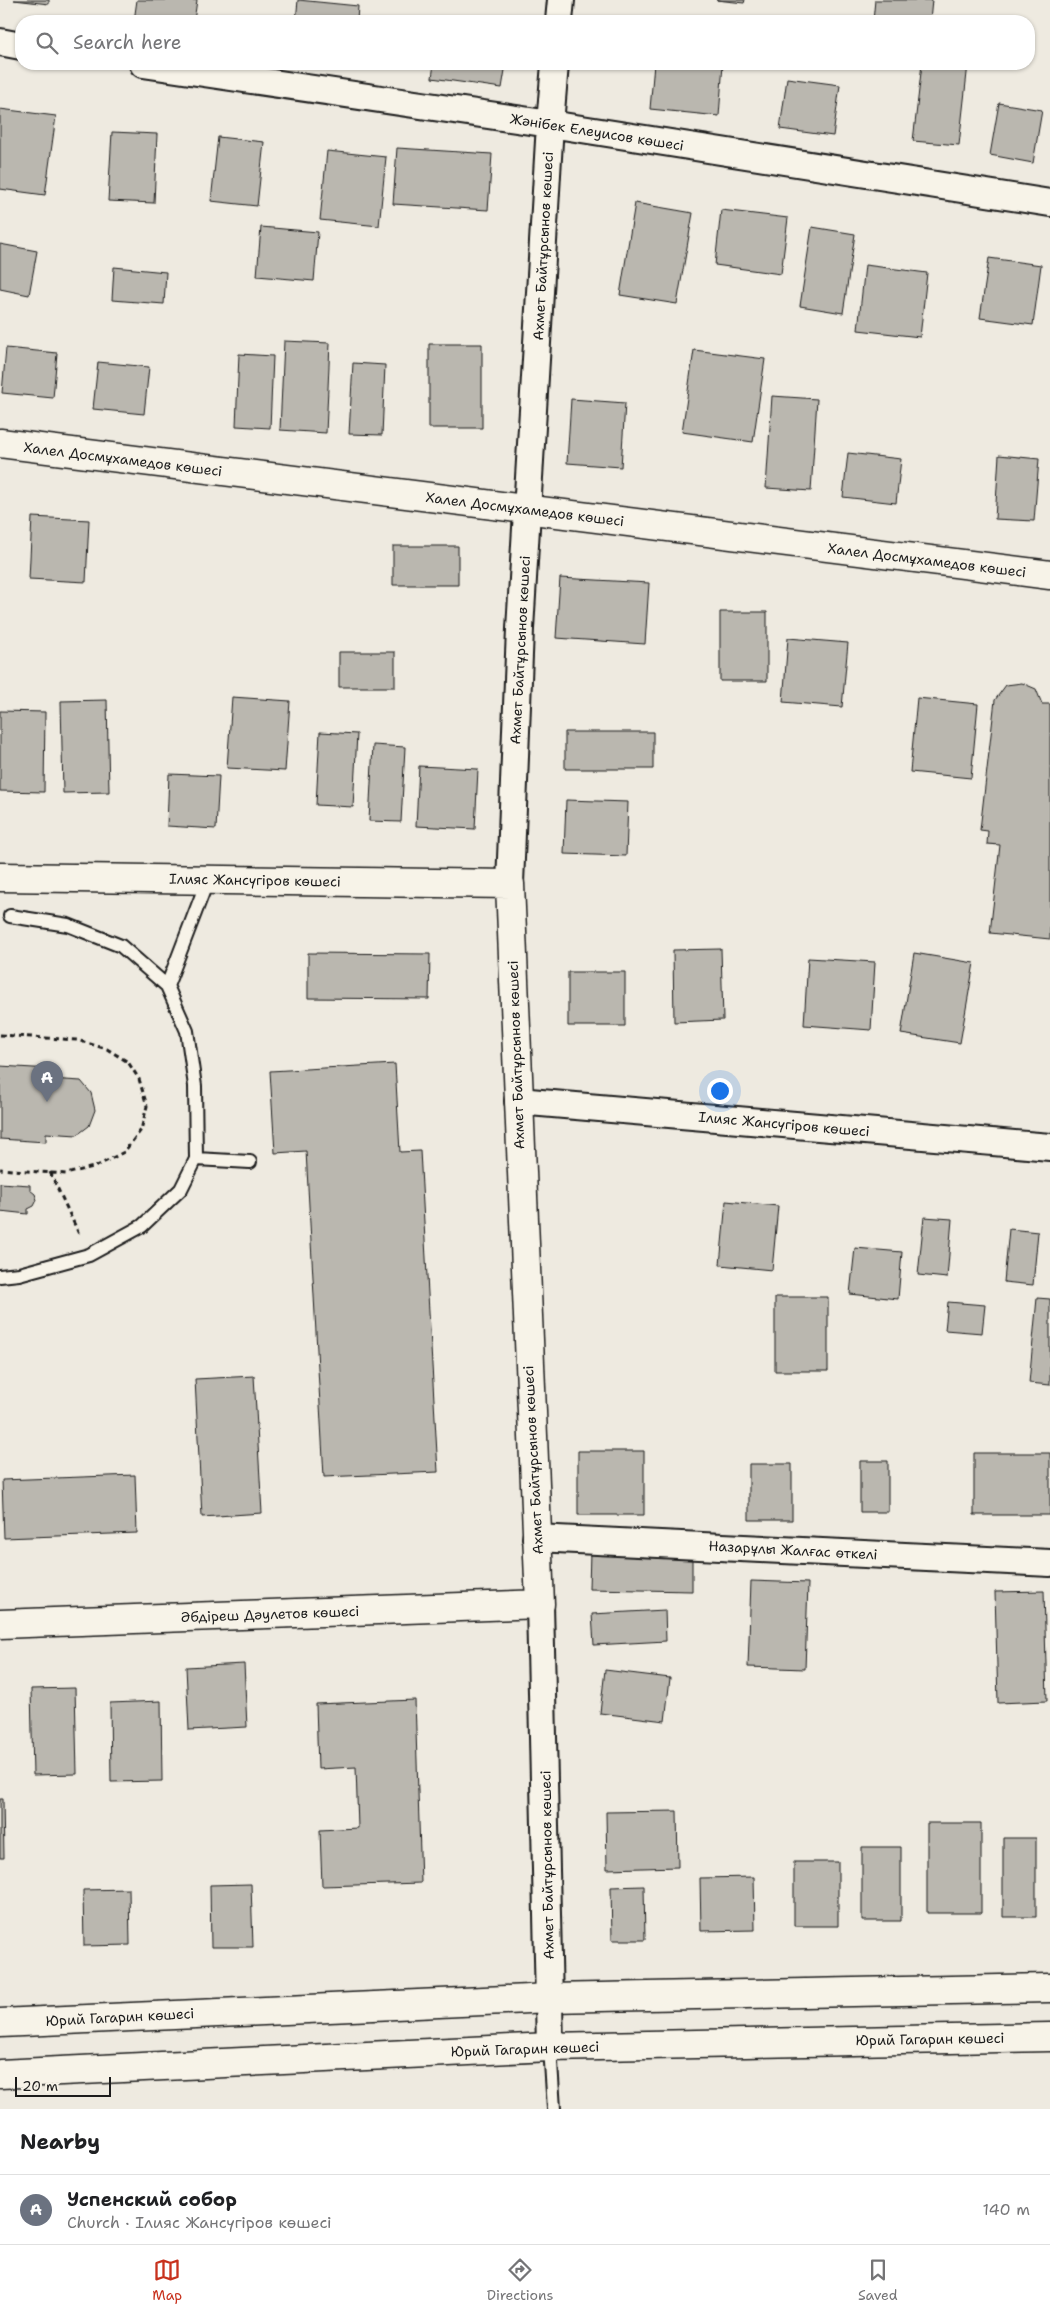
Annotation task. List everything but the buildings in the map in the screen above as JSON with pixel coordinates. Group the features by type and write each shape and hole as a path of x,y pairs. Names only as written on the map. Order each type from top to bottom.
{"street":[{"path":"560,15 561,0"},
{"path":"0,42 15,45"},
{"name":"Жәнібек Елеуисов көшесі","path":"185,70 550,124 1050,203"},
{"name":"Ахмет Байтұрсынов көшесі","path":"550,2047 540,1604 510,884 520,629 554,70"},
{"name":"Халел Досмұхамедов көшесі","path":"0,443 1050,575"},
{"name":"Ілияс Жансүгіров көшесі","path":"0,877 510,884"},
{"name":"Ілияс Жансүгіров көшесі","path":"518,1101 1050,1147"},
{"name":"Назарұлы Жалғас өткелі","path":"536,1538 1050,1562"},
{"name":"Әбдіреш Дәулетов көшесі","path":"0,1624 540,1604"},
{"name":"Юрий Гагарин көшесі","path":"0,2023 550,1998 1050,1988"},
{"name":"Юрий Гагарин көшесі","path":"0,2074 550,2047 1050,2037"}],"lane":[{"path":"167,986 208,879"},
{"path":"0,1276 19,1274 89,1255 142,1226 181,1189 196,1160 195,1086 187,1031 167,986 121,946 68,925 10,916"},
{"path":"196,1160 250,1162"},
{"path":"550,2047 554,2109"}],"path":[{"path":"0,1035 77,1040 107,1049 128,1062 139,1079 147,1106 141,1130 124,1152 97,1166 66,1174 0,1169"},
{"path":"50,1172 89,1255"}],"place":[{"name":"Успенский собор","path":"47,1102"}]}
